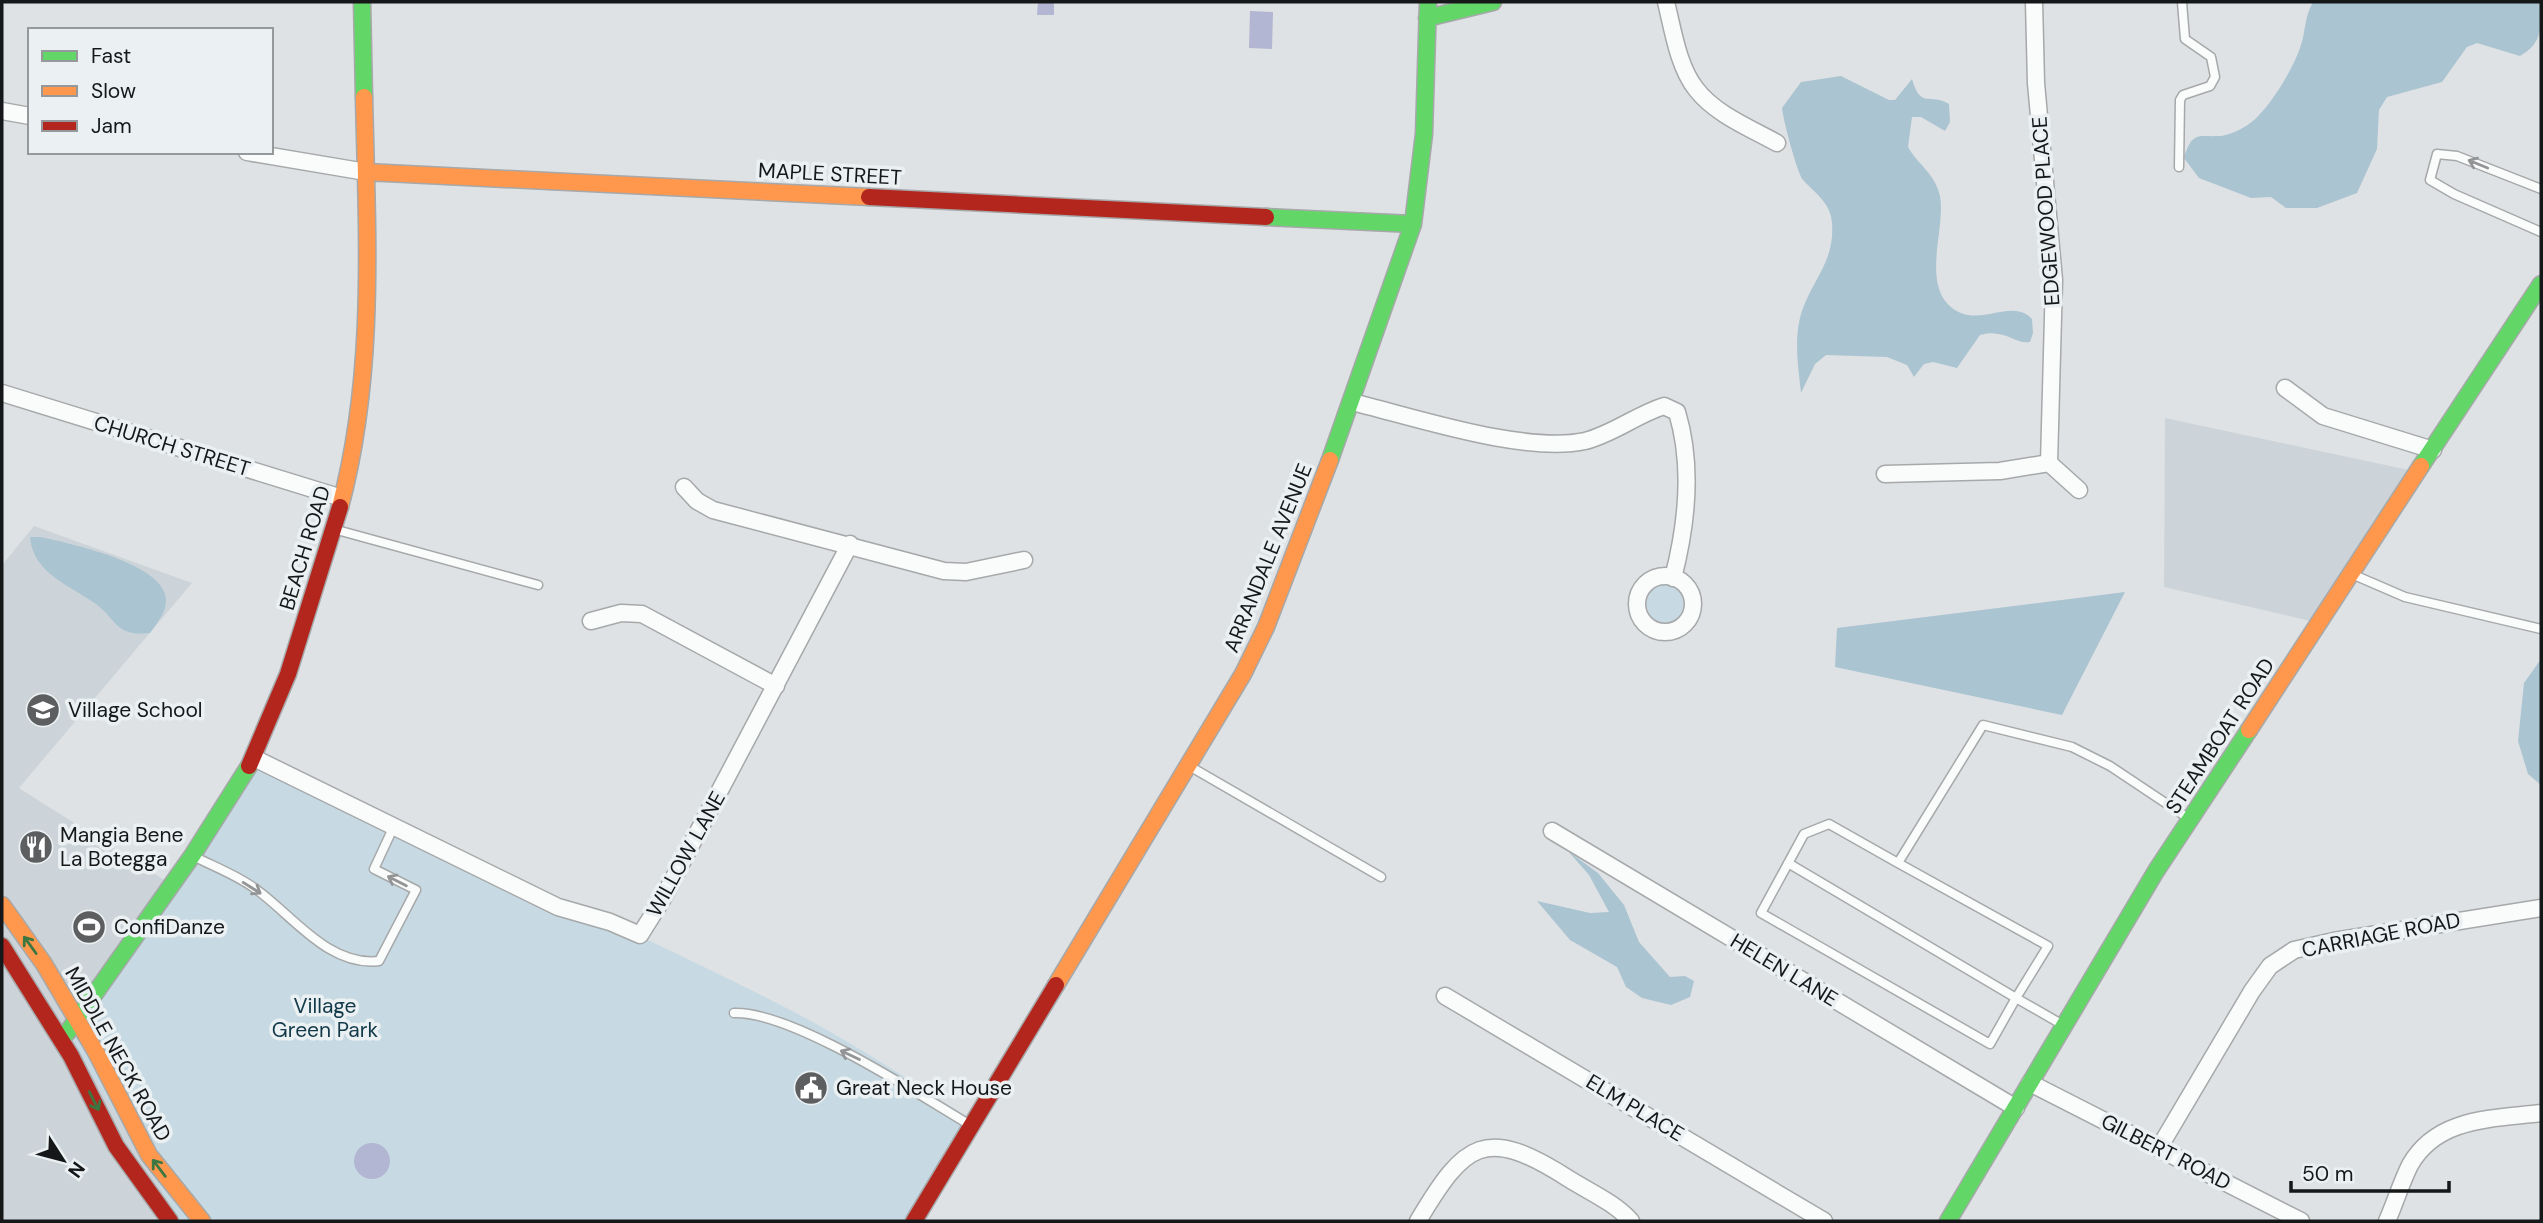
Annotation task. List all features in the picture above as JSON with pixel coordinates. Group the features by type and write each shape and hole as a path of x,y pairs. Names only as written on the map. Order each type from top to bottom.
{"street":[{"name":"BEACH ROAD","path":"62,1040 192,856 254,758 288,674 334,529 363,391 368,278 362,2"},
{"path":"1428,10 1493,2"},
{"path":"1666,2 1679,54 1695,89 1718,109 1777,143"},
{"name":"EDGEWOOD PLACE","path":"2034,2 2036,83 2054,280 2049,463"},
{"name":"ARRANDALE AVENUE","path":"915,1221 1243,674 1266,627 1352,402 1413,224 1424,134 1428,10"},
{"path":"2,111 28,116"},
{"name":"MAPLE STREET","path":"259,154 366,172 1413,224"},
{"name":"STEAMBOAT ROAD","path":"1948,1221 2190,820 2433,450 2536,302 2541,284"},
{"path":"2286,388 2323,416 2433,450"},
{"name":"CHURCH STREET","path":"2,393 342,498"},
{"path":"1352,402 1513,440 1547,445 1583,441 1605,435 1646,412 1664,406 1677,412 1684,436 1686,512 1673,578"},
{"path":"1885,474 2000,471 2049,463 2079,490"},
{"path":"684,487 697,501 713,510 850,544 944,571 966,572 1024,560"},
{"name":"WILLOW LANE","path":"254,758 558,907 611,922 640,935 662,900 850,544"},
{"path":"591,621 621,613 642,614 776,686"},
{"name":"HELEN LANE","path":"1552,831 2016,1108"},
{"name":"MIDDLE NECK ROAD","path":"2,905 44,964 149,1154 202,1221"},
{"name":"CARRIAGE ROAD","path":"2158,1148 2252,991 2270,966 2294,950 2334,941 2541,908"},
{"name":"MIDDLE NECK ROAD","path":"2,946 62,1040 116,1146 170,1221"},
{"name":"ELM PLACE","path":"1445,996 1824,1221"},
{"name":"GILBERT ROAD","path":"2030,1083 2301,1221"},
{"path":"2387,1221 2411,1164 2433,1137 2460,1124 2541,1113"},
{"path":"1418,1221 1455,1164 1482,1149 1510,1147 1563,1175 1631,1221"}],"lane":[{"path":"2179,167 2180,100 2183,95 2210,86 2215,77 2211,57 2185,39 2182,2"},
{"path":"2541,189 2457,156 2437,155 2430,180 2454,194 2541,232"},
{"path":"334,529 538,585"},
{"path":"2351,574 2405,597 2541,629"},
{"path":"1898,863 1983,725 2072,747 2110,766 2190,820"},
{"path":"1189,765 1381,877"},
{"path":"1829,824 1898,863 2048,946 1990,1044 1762,913 1804,834 1829,824"},
{"path":"192,856 256,888 302,929 341,956 368,963 379,961 415,890 374,869 394,826"},
{"path":"1788,863 2064,1026"},
{"path":"734,1013 747,1013 777,1021 863,1061 972,1126"}],"shaded area":[{"path":"1038,2 1054,2 1054,15 1037,15"},
{"path":"2313,2 2541,2 2540,27 2533,46 2520,56 2477,43 2467,47 2442,82 2387,97 2379,110 2377,149 2357,193 2317,208 2286,208 2271,197 2251,198 2199,178 2184,158 2190,143 2201,136 2223,136 2235,132 2264,110 2297,57"},
{"path":"1250,11 1273,12 1272,49 1249,48"},
{"path":"1841,76 1889,100 1895,100 1912,79 1922,97 1949,104 1950,122 1945,131 1921,117 1912,117 1908,147 1934,181 1940,196 1936,270 1938,284 1943,297 1952,308 1963,314 1984,315 2005,311 2024,313 2032,319 2033,333 2030,342 1996,334 1980,335 1957,368 1933,362 1924,364 1914,377 1907,365 1887,357 1826,355 1815,364 1801,393 1797,350 1800,318 1827,258 1832,223 1826,204 1800,175 1782,108 1801,82"},
{"path":"2165,418 2418,472 2319,623 2164,587"},
{"path":"34,526 192,583 19,788 172,885 180,1221 2,1221 2,565"},
{"path":"30,537 92,550 133,565 149,575 161,586 166,599 163,613 150,633 139,634 124,630 96,604 54,577 38,560"},
{"path":"2125,592 2062,715 1835,667 1837,628"},
{"path":"2541,659 2541,785 2528,774 2518,741 2524,683"},
{"path":"1568,851 1598,873 1624,905 1639,942 1670,977 1685,976 1694,981 1690,997 1671,1005 1642,998 1626,987 1617,967 1570,940 1537,901 1590,913 1609,912 1589,875"},
{"path":"372,1143 385,1148 390,1161 385,1174 372,1179 359,1174 354,1161 359,1148"}],"green space":[{"path":"1665,583 1674,584 1681,589 1686,596 1686,614 1681,621 1674,626 1665,627 1656,626 1649,621 1644,614 1643,605 1644,596 1649,589 1656,584"},
{"name":"Village Green Park","path":"251,756 731,980 843,1039 975,1121 914,1221 180,1221 67,1032"}],"traffic: fast":[{"path":"362,2 364,97"},
{"path":"1330,460 1413,224 1424,134 1428,2"},
{"path":"1427,18 1493,2"},
{"path":"1266,217 1413,224"},
{"path":"2421,466 2541,284"},
{"path":"1948,1221 2156,871 2249,730"},
{"path":"67,1033 192,856 249,766"}],"traffic: slow":[{"path":"340,507 351,457 364,355 367,303 364,97"},
{"path":"366,172 869,197"},
{"path":"1056,985 1243,674 1266,627 1330,460"},
{"path":"2249,730 2421,466"},
{"path":"2,905 44,964 96,1052 149,1155 202,1221"}],"traffic: jam":[{"path":"869,197 1266,217"},
{"path":"249,766 288,674 340,507"},
{"path":"2,946 71,1056 116,1146 170,1221"},
{"path":"914,1221 1056,985"}],"place":[{"name":"Village School","path":"43,710"},
{"name":"Mangia Bene La Botegga","path":"36,847"},
{"name":"ConfiDanze","path":"89,927"},
{"name":"Great Neck House","path":"811,1088"}]}
